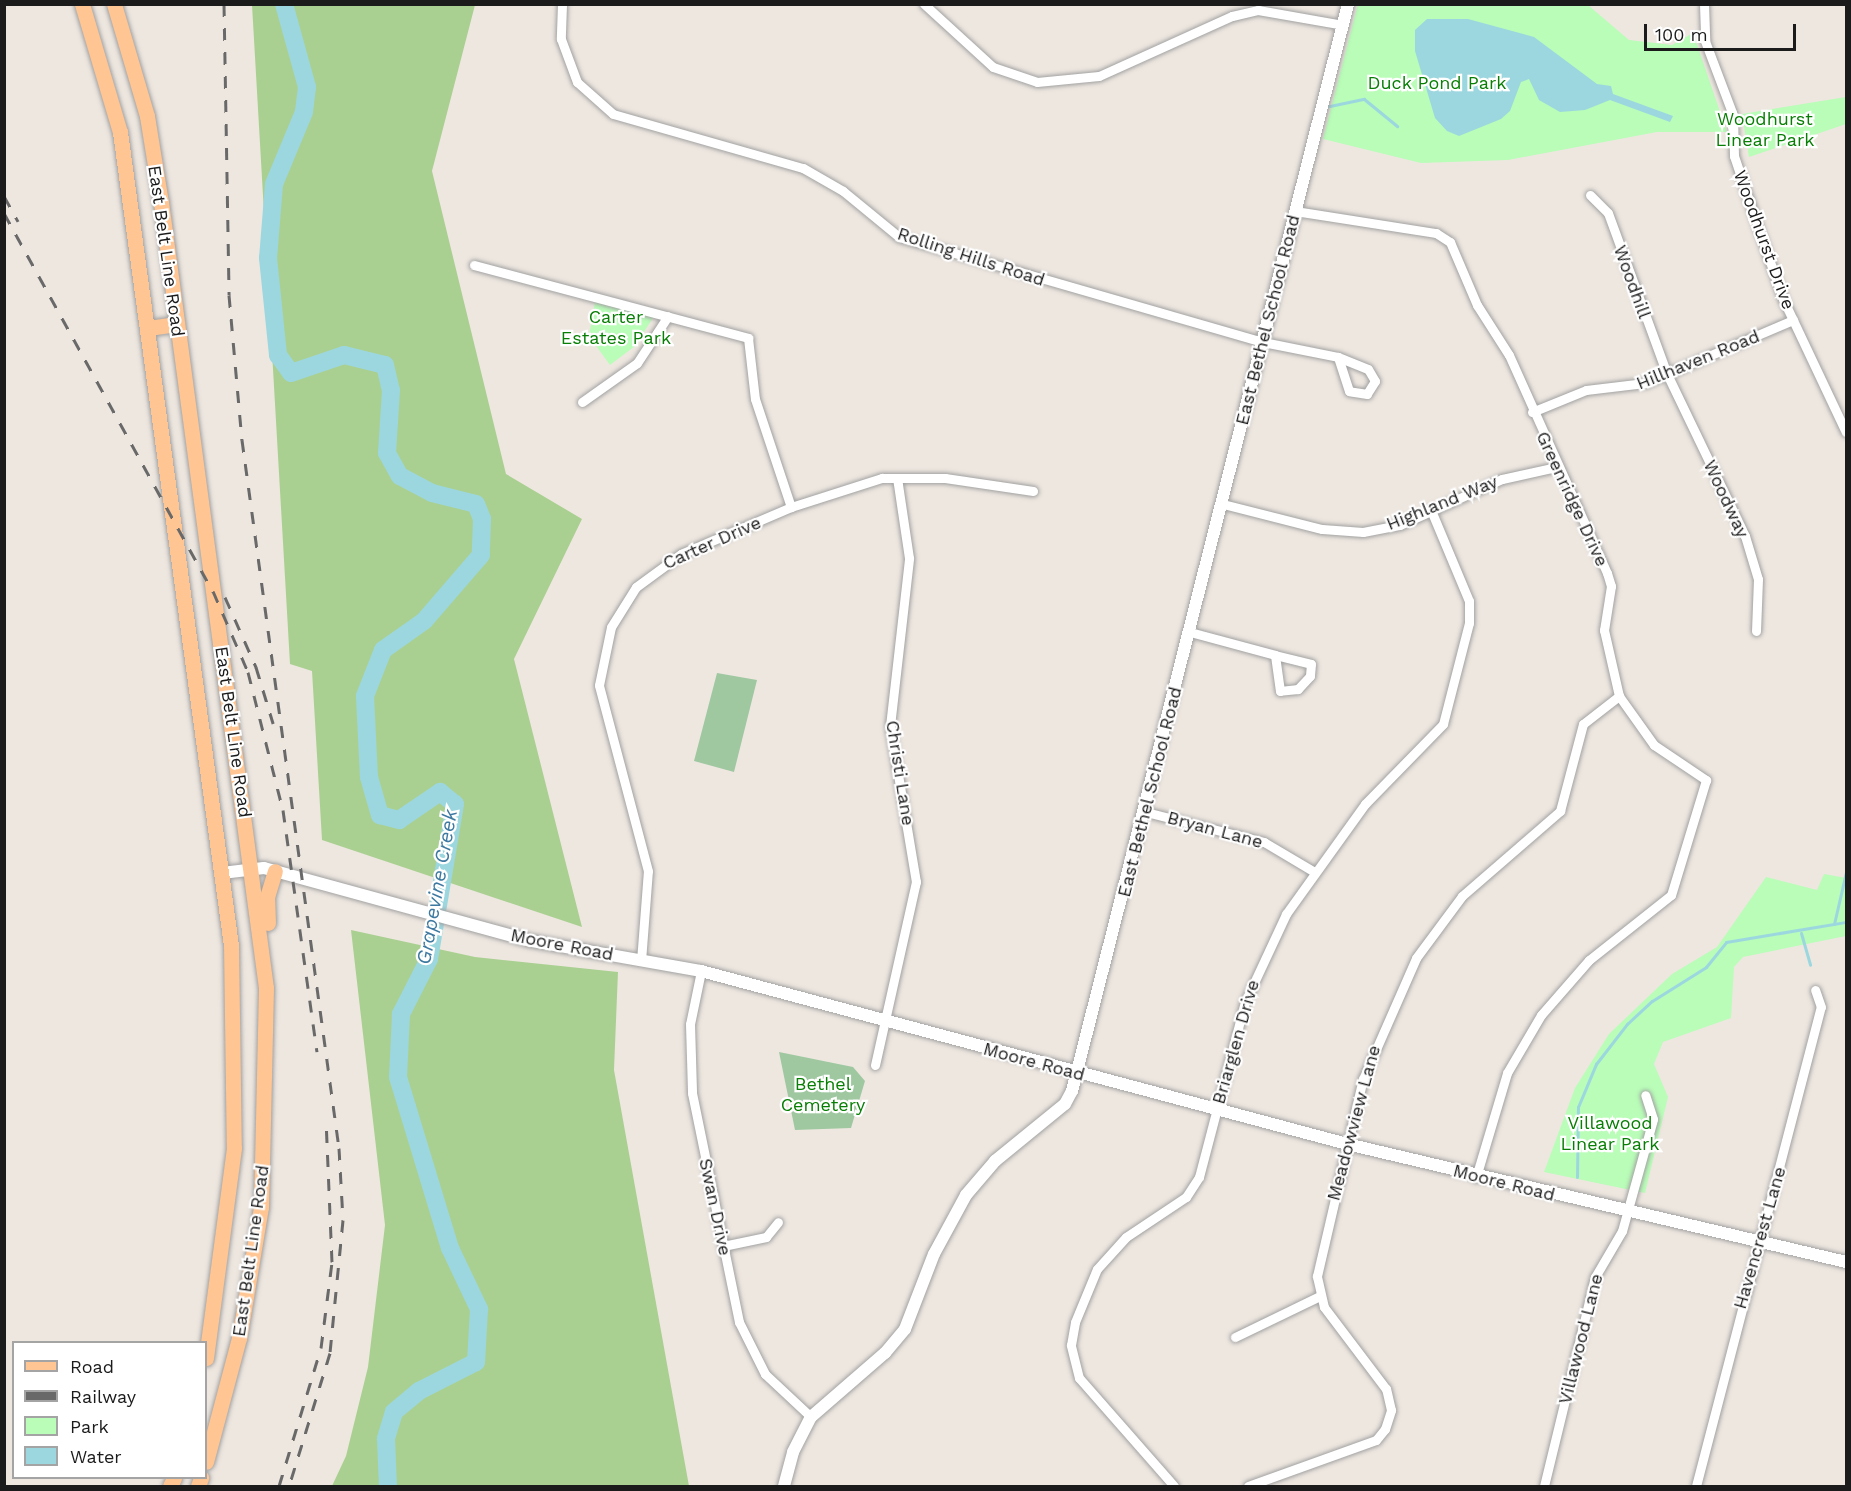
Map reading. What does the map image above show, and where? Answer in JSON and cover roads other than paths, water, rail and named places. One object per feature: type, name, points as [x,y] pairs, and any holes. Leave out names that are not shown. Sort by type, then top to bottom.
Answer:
[{"type":"main road","name":"East Belt Line Road","points":[[82,4],[120,132],[231,945],[234,1148],[207,1350]]},
{"type":"main road","name":"East Belt Line Road","points":[[114,4],[147,116],[252,866],[266,988],[261,1207],[239,1338],[207,1458]]},
{"type":"main road","points":[[148,328],[177,324]]},
{"type":"main road","points":[[266,988],[272,954],[267,897],[275,871]]},
{"type":"street","name":"Rolling Hills Road","points":[[562,4],[561,39],[577,82],[613,114],[816,173],[899,237],[1263,342],[1338,357],[1368,369],[1375,381],[1367,394],[1349,391],[1338,357]]},
{"type":"street","points":[[924,4],[993,67],[1037,82],[1099,76],[1232,16],[1258,10],[1342,25]]},
{"type":"street","name":"East Bethel School Road","points":[[784,1486],[793,1452],[811,1417],[885,1353],[905,1329],[934,1254],[966,1195],[995,1161],[1065,1104],[1078,1074],[1146,812],[1348,4]]},
{"type":"street","name":"Woodhurst Drive","points":[[1704,4],[1706,41],[1733,115],[1734,156],[1793,320],[1846,432]]},
{"type":"street","name":"Woodhill","points":[[1590,195],[1608,213],[1667,374]]},
{"type":"street","name":"Greenridge Drive","points":[[1296,211],[1436,233],[1450,242],[1608,573],[1604,630],[1619,696],[1654,745],[1706,780],[1681,875],[1660,907],[1589,960],[1541,1015],[1507,1073],[1476,1177]]},
{"type":"street","points":[[474,265],[748,338],[755,399],[791,507]]},
{"type":"street","points":[[582,402],[637,363],[668,316]]},
{"type":"street","name":"Hillhaven Road","points":[[1532,412],[1586,390],[1627,388],[1667,374],[1793,320]]},
{"type":"street","name":"Woodway","points":[[1667,374],[1754,561],[1756,631]]},
{"type":"street","name":"Highland Way","points":[[1223,504],[1340,532],[1400,525],[1502,479],[1556,467]]},
{"type":"street","name":"Carter Drive","points":[[641,961],[648,871],[599,685],[611,627],[636,587],[657,567],[791,507],[882,478],[945,478],[1033,491]]},
{"type":"street","name":"Christi Lane","points":[[875,1065],[888,1023],[916,882],[890,726],[909,558],[897,478]]},
{"type":"street","name":"Briarglen Drive","points":[[1174,1486],[1084,1385],[1071,1345],[1084,1294],[1097,1269],[1126,1237],[1192,1190],[1253,980],[1313,871],[1365,804],[1443,724],[1469,623],[1469,601],[1431,510]]},
{"type":"street","points":[[1190,632],[1311,664],[1310,676],[1298,689],[1280,691],[1275,655]]},
{"type":"street","name":"Meadowview Lane","points":[[1320,1296],[1318,1260],[1347,1144],[1376,1042],[1416,958],[1462,896],[1560,811],[1583,724],[1619,696]]},
{"type":"street","name":"Bryan Lane","points":[[1146,812],[1264,842],[1313,871]]},
{"type":"street","name":"Moore Road","points":[[222,873],[252,866],[488,929],[700,971],[1216,1111],[1476,1177],[1762,1240],[1846,1262]]},
{"type":"street","name":"Swan Drive","points":[[700,971],[690,1024],[691,1082],[739,1322],[753,1354],[783,1394],[811,1417]]},
{"type":"street","name":"Havencrest Lane","points":[[1696,1486],[1821,1007],[1815,990]]},
{"type":"street","name":"Villawood Lane","points":[[1545,1486],[1595,1277],[1618,1240],[1653,1119],[1645,1095]]},
{"type":"street","points":[[723,1246],[766,1237],[778,1222]]},
{"type":"street","points":[[1235,1337],[1320,1296],[1386,1389],[1390,1418],[1376,1440],[1248,1486]]},
{"type":"water","points":[[1427,19],[1468,19],[1534,37],[1597,84],[1611,86],[1613,94],[1673,116],[1670,122],[1610,100],[1585,110],[1560,112],[1539,100],[1529,79],[1521,82],[1510,111],[1501,119],[1459,136],[1447,131],[1435,118],[1415,51],[1415,30]]},
{"type":"waterway","name":"Grapevine Creek","points":[[284,4],[307,87],[304,112],[274,184],[268,258],[278,355],[291,373],[344,355],[385,365],[391,390],[387,453],[400,476],[432,493],[476,504],[482,519],[481,555],[424,621],[383,650],[365,696],[369,777],[380,815],[399,820],[440,792],[455,804],[429,959],[401,1014],[398,1077],[450,1248],[479,1309],[476,1362],[419,1391],[394,1412],[386,1439],[388,1486]]},
{"type":"waterway","points":[[1325,107],[1364,99],[1397,126]]},
{"type":"waterway","points":[[1834,924],[1846,872]]},
{"type":"waterway","points":[[1577,1177],[1578,1107],[1596,1064],[1627,1024],[1652,1001],[1706,967],[1726,942],[1846,922]]},
{"type":"waterway","points":[[1801,933],[1810,965]]},
{"type":"railway","points":[[224,4],[229,295],[242,440],[339,1148],[343,1220],[330,1353],[289,1486]]},
{"type":"railway","points":[[4,196],[18,221]]},
{"type":"railway","points":[[4,213],[213,591],[248,672],[283,810],[317,1052]]},
{"type":"railway","points":[[225,597],[256,667],[273,723]]},
{"type":"railway","points":[[279,1486],[321,1348],[332,1262],[326,1120]]},
{"type":"park label","name":"Duck Pond Park","points":[[1437,83]]},
{"type":"park label","name":"Woodhurst Linear Park","points":[[1765,130]]},
{"type":"park label","name":"Carter Estates Park","points":[[616,328]]},
{"type":"park label","name":"Bethel Cemetery","points":[[823,1095]]},
{"type":"park label","name":"Villawood Linear Park","points":[[1610,1134]]}]
